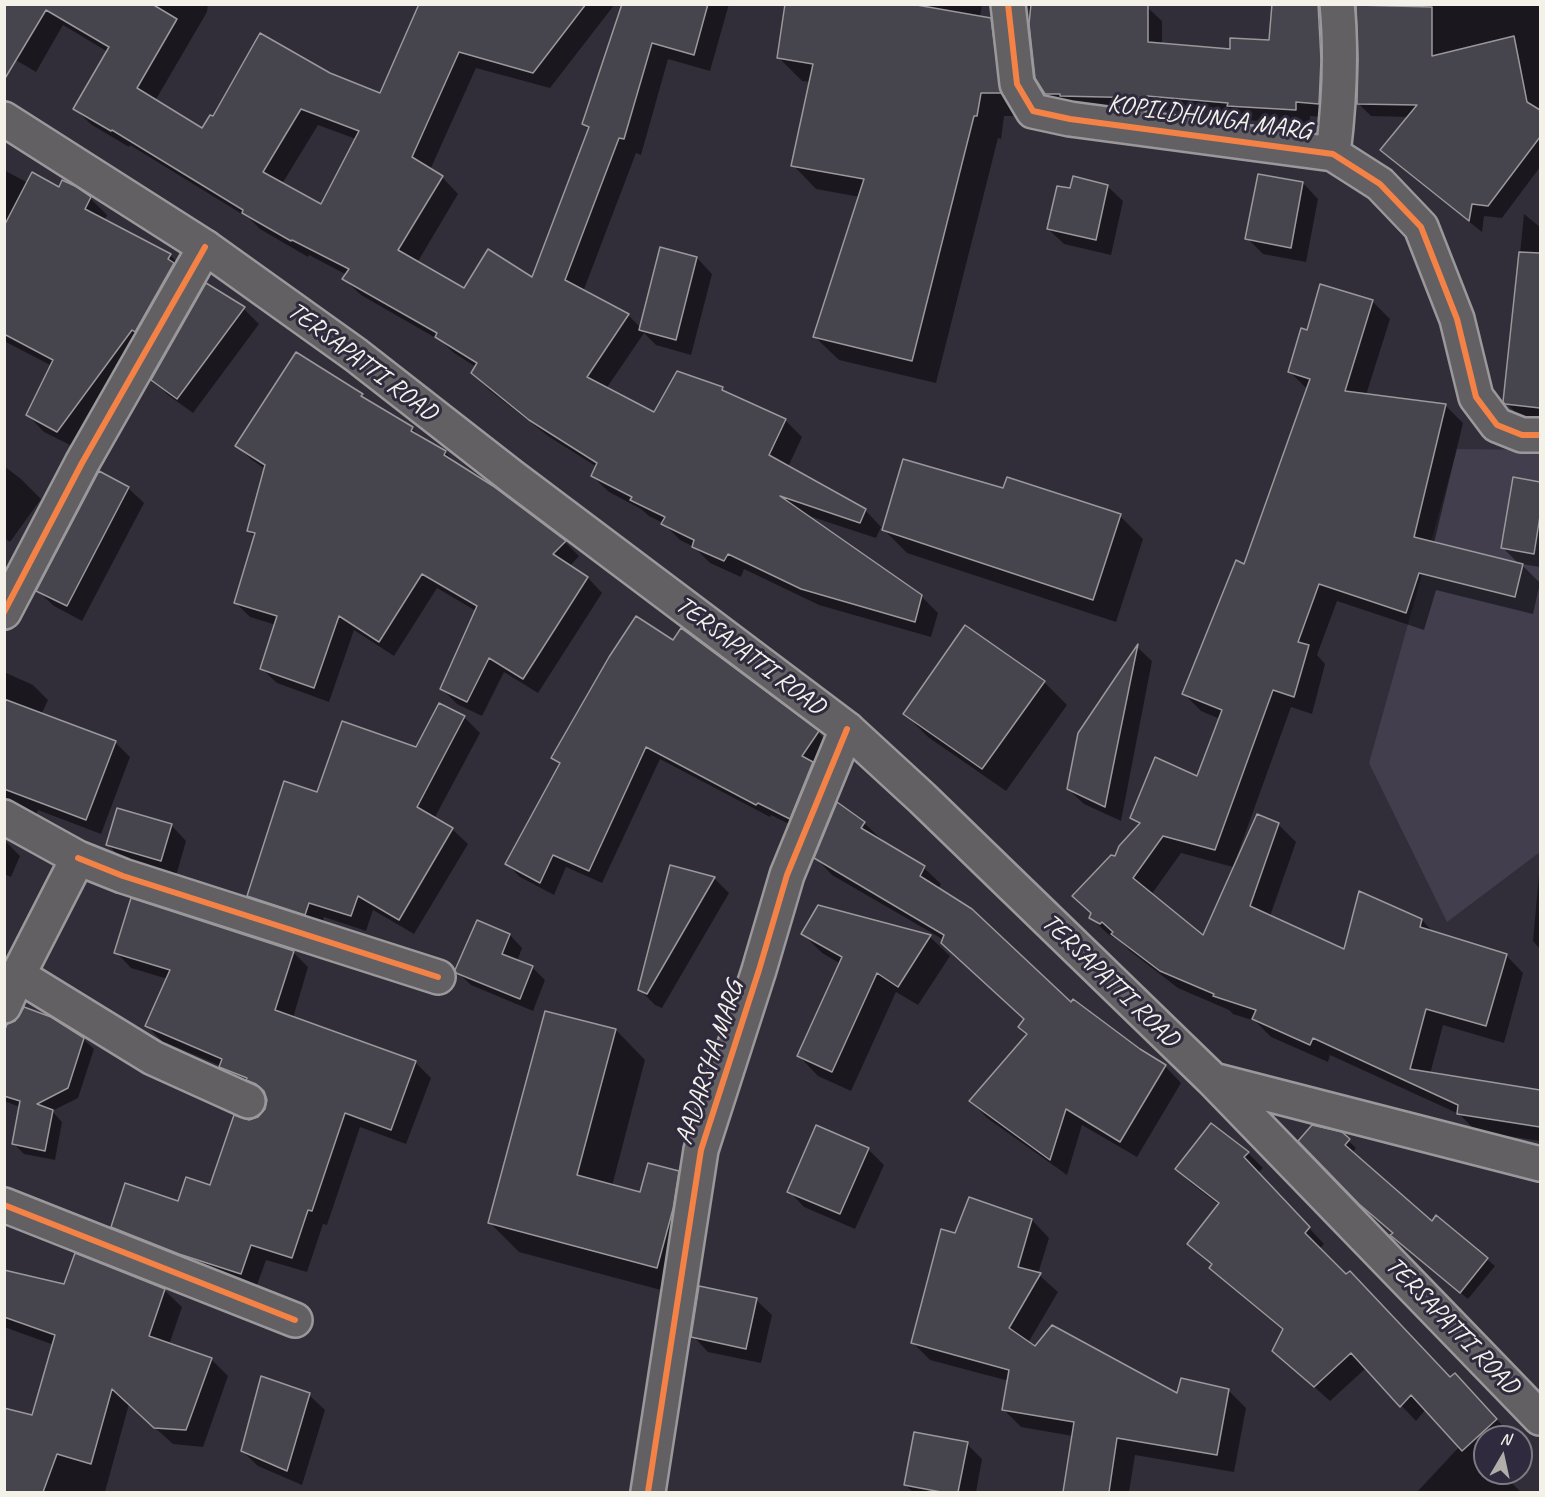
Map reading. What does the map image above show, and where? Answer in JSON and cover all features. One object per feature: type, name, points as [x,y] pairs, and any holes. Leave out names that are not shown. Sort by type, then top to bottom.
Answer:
[{"type":"street","name":"KOPILDHUNGA MARG","points":[[1008,4],[1017,84],[1033,111],[1070,119],[1333,154],[1380,184],[1421,227],[1457,319],[1476,397],[1497,425],[1522,435],[1540,435]]},
{"type":"street","points":[[1333,154],[1339,73],[1337,4]]},
{"type":"street","name":"TERSAPATTI ROAD","points":[[4,119],[205,247],[357,355],[521,484],[847,729],[922,798],[1213,1080],[1540,1418]]},
{"type":"street","points":[[4,612],[82,463],[205,247]]},
{"type":"street","name":"AADARSHA MARG","points":[[648,1492],[701,1150],[787,875],[847,729]]},
{"type":"street","points":[[4,817],[78,858],[123,876],[438,977]]},
{"type":"street","points":[[4,1006],[78,858]]},
{"type":"street","points":[[18,975],[153,1058],[248,1101]]},
{"type":"street","points":[[1213,1080],[1540,1164]]},
{"type":"street","points":[[4,1205],[295,1320]]},
{"type":"shaded area","points":[[1457,449],[1540,450],[1540,852],[1447,922],[1369,763]]},
{"type":"building","points":[[4,4],[152,4],[177,19],[137,88],[202,128],[210,115],[213,116],[260,33],[330,73],[380,93],[419,4],[586,4],[533,73],[459,52],[412,157],[443,176],[398,250],[464,288],[488,249],[532,277],[589,127],[582,124],[622,4],[708,4],[694,55],[652,43],[624,139],[619,138],[565,280],[629,314],[587,377],[654,412],[677,371],[723,387],[722,390],[786,419],[769,455],[866,509],[860,523],[780,496],[922,595],[915,622],[801,589],[728,554],[724,561],[692,547],[694,540],[661,524],[665,517],[630,500],[632,497],[591,476],[597,463],[529,420],[471,373],[477,363],[435,337],[437,333],[342,279],[349,269],[291,241],[242,213],[243,210],[112,130],[73,109],[109,47],[46,10],[4,80]],"holes":[[[301,109],[359,131],[321,204],[263,172]]]},
{"type":"building","points":[[785,4],[911,4],[991,18],[1001,93],[981,93],[977,116],[974,116],[912,361],[813,337],[864,179],[791,166],[813,64],[777,58]]},
{"type":"building","points":[[1031,4],[1148,5],[1148,42],[1230,49],[1230,38],[1269,40],[1272,4],[1318,4],[1321,60],[1319,104],[1296,102],[1296,110],[1227,106],[1228,103],[1147,96],[1147,98],[1045,94],[1035,78],[1029,24]]},
{"type":"building","points":[[1356,5],[1432,7],[1432,56],[1514,36],[1527,102],[1540,110],[1540,137],[1488,206],[1472,204],[1469,221],[1380,150],[1417,105],[1357,104]]},
{"type":"building","points":[[32,172],[59,187],[62,180],[75,186],[91,197],[85,209],[171,254],[168,259],[174,263],[135,332],[132,330],[57,432],[26,415],[53,360],[4,334],[4,226]]},
{"type":"building","points":[[1258,174],[1303,182],[1291,248],[1245,239]]},
{"type":"building","points":[[1073,176],[1108,185],[1096,240],[1047,229],[1057,186],[1070,188]]},
{"type":"building","points":[[660,247],[697,257],[676,340],[639,330]]},
{"type":"building","points":[[1519,252],[1540,253],[1540,408],[1503,402]]},
{"type":"building","points":[[206,283],[245,307],[177,399],[151,380]]},
{"type":"building","points":[[1320,284],[1373,300],[1345,391],[1446,404],[1414,537],[1523,564],[1515,597],[1419,573],[1406,613],[1319,584],[1298,642],[1309,645],[1294,697],[1273,690],[1215,850],[1163,836],[1133,878],[1203,935],[1257,814],[1279,823],[1250,906],[1344,949],[1359,891],[1422,919],[1420,927],[1507,954],[1486,1026],[1426,1009],[1410,1069],[1540,1090],[1540,1127],[1457,1114],[1458,1105],[1313,1038],[1310,1045],[1252,1019],[1256,1010],[1213,996],[1214,994],[1160,971],[1111,934],[1113,932],[1102,922],[1100,924],[1089,918],[1091,913],[1072,896],[1111,855],[1115,856],[1119,846],[1140,823],[1130,818],[1155,757],[1197,776],[1222,710],[1182,694],[1236,560],[1244,564],[1310,379],[1288,372],[1301,328],[1307,330]]},
{"type":"building","points":[[296,352],[363,394],[361,396],[413,427],[411,431],[446,451],[444,455],[493,486],[566,541],[553,554],[588,577],[523,679],[489,658],[467,702],[440,689],[477,606],[422,574],[379,642],[339,616],[314,688],[260,669],[277,616],[234,603],[255,533],[247,531],[265,465],[235,446]]},
{"type":"building","points":[[903,459],[1003,488],[1007,477],[1121,514],[1093,600],[882,530]]},
{"type":"building","points":[[99,471],[129,487],[67,606],[36,591]]},
{"type":"building","points":[[1513,477],[1540,482],[1540,516],[1534,554],[1501,548]]},
{"type":"building","points":[[636,616],[673,640],[681,628],[819,731],[802,756],[813,762],[790,819],[758,803],[756,805],[646,747],[589,871],[553,855],[540,883],[505,864],[560,763],[551,758],[609,657]]},
{"type":"building","points":[[965,625],[1045,681],[982,769],[903,714]]},
{"type":"building","points":[[1138,644],[1105,807],[1067,789],[1078,733]]},
{"type":"building","points":[[4,699],[116,741],[86,820],[4,789]]},
{"type":"building","points":[[439,703],[465,716],[417,807],[453,828],[399,920],[358,896],[351,916],[309,903],[305,915],[247,896],[284,781],[317,792],[342,721],[416,747]]},
{"type":"building","points":[[837,802],[865,822],[861,828],[925,866],[920,876],[972,909],[1071,1002],[1073,999],[1140,1049],[1166,1065],[1120,1142],[1066,1109],[1050,1160],[969,1101],[1027,1034],[1018,1027],[1024,1019],[941,943],[944,935],[814,858]]},
{"type":"building","points":[[117,808],[172,824],[161,861],[106,845]]},
{"type":"building","points":[[670,865],[715,877],[647,994],[638,990]]},
{"type":"building","points":[[131,898],[294,951],[275,1010],[416,1061],[391,1130],[345,1113],[312,1211],[308,1210],[292,1258],[251,1245],[241,1274],[179,1254],[111,1227],[125,1183],[178,1201],[186,1177],[210,1185],[234,1115],[249,1120],[258,1117],[265,1109],[267,1100],[264,1091],[256,1084],[219,1067],[222,1059],[145,1026],[170,970],[114,953]]},
{"type":"building","points":[[818,905],[931,935],[898,987],[877,973],[832,1072],[797,1056],[842,957],[801,934]]},
{"type":"building","points":[[477,920],[510,934],[502,954],[533,966],[520,999],[456,973],[455,970]]},
{"type":"building","points":[[24,1007],[51,1017],[84,1038],[68,1088],[37,1104],[53,1110],[45,1151],[12,1144],[20,1101],[4,1096],[4,1032],[7,1024],[15,1021]]},
{"type":"building","points":[[545,1011],[616,1029],[577,1175],[640,1192],[648,1163],[679,1171],[673,1209],[657,1268],[488,1223]]},
{"type":"building","points":[[1211,1123],[1249,1152],[1244,1157],[1310,1227],[1305,1233],[1346,1274],[1350,1271],[1450,1377],[1455,1373],[1497,1419],[1490,1425],[1473,1425],[1473,1441],[1462,1451],[1411,1395],[1400,1407],[1351,1353],[1314,1387],[1272,1351],[1283,1329],[1209,1268],[1212,1264],[1187,1244],[1219,1203],[1175,1169]]},
{"type":"building","points":[[816,1125],[869,1148],[840,1214],[787,1192]]},
{"type":"building","points":[[1312,1125],[1342,1132],[1350,1139],[1345,1145],[1432,1221],[1436,1215],[1488,1258],[1460,1293],[1390,1235],[1393,1233],[1359,1204],[1298,1141]]},
{"type":"building","points":[[969,1197],[1032,1219],[1018,1267],[1041,1273],[1009,1328],[1035,1346],[1052,1325],[1177,1393],[1181,1378],[1229,1389],[1217,1455],[1117,1438],[1109,1492],[1063,1492],[1074,1422],[1002,1410],[1009,1370],[911,1343],[941,1229],[955,1233]]},
{"type":"building","points":[[75,1253],[165,1289],[149,1336],[212,1358],[186,1430],[154,1428],[112,1389],[91,1464],[57,1454],[43,1492],[4,1492],[4,1408],[32,1415],[55,1335],[4,1317],[4,1270],[64,1284]]},
{"type":"building","points":[[699,1286],[757,1298],[746,1349],[691,1337]]},
{"type":"building","points":[[261,1376],[310,1393],[287,1471],[241,1451]]},
{"type":"building","points":[[914,1432],[968,1442],[958,1492],[941,1492],[904,1485]]},
{"type":"cycle path","points":[[1008,4],[1017,84],[1033,111],[1070,119],[1333,154],[1380,184],[1421,227],[1457,319],[1476,397],[1497,425],[1522,435],[1540,435]]},
{"type":"cycle path","points":[[4,612],[82,463],[205,247]]},
{"type":"cycle path","points":[[648,1492],[701,1150],[787,875],[847,729]]},
{"type":"cycle path","points":[[78,858],[123,876],[438,977]]},
{"type":"cycle path","points":[[4,1205],[295,1320]]}]
